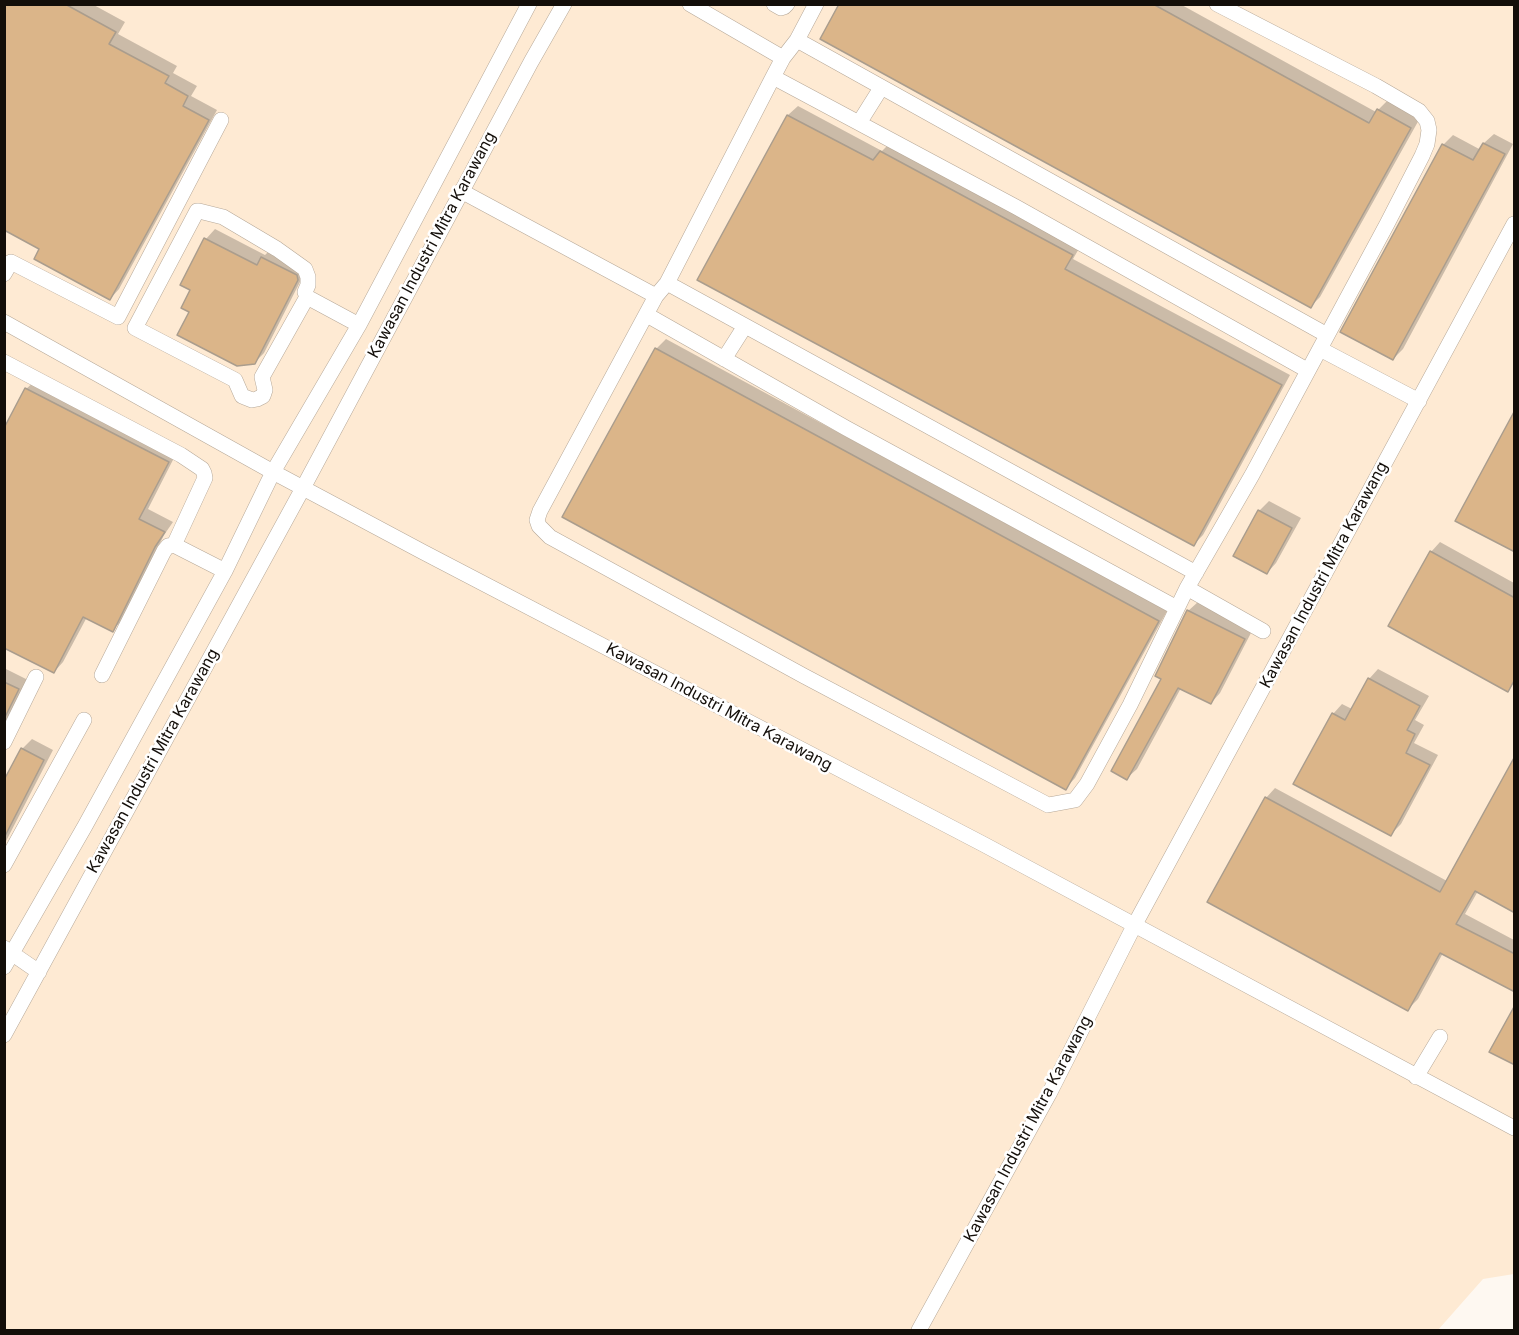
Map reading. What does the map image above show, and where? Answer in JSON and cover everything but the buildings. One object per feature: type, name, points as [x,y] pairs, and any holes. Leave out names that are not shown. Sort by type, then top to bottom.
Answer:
[{"type":"street","name":"Kawasan Industri Mitra Karawang","points":[[4,967],[8,950],[85,826],[225,571],[273,472],[359,324],[529,4]]},
{"type":"street","name":"Kawasan Industri Mitra Karawang","points":[[4,1035],[564,4]]},
{"type":"street","points":[[774,4],[781,8],[787,4]]},
{"type":"street","points":[[816,4],[797,40],[783,58],[667,284],[656,296],[537,520],[539,526],[550,537],[580,554],[1048,805],[1075,800],[1087,784],[1130,705],[1187,588],[1252,475],[1387,224],[1422,156],[1429,130],[1427,121],[1419,111],[1217,4]]},
{"type":"street","points":[[692,5],[783,58]]},
{"type":"street","points":[[797,40],[1323,342],[1419,401]]},
{"type":"street","points":[[773,77],[1016,207],[1308,370]]},
{"type":"street","points":[[859,123],[881,88]]},
{"type":"street","points":[[4,274],[11,262],[118,317],[221,120]]},
{"type":"street","points":[[461,191],[656,296]]},
{"type":"street","points":[[198,211],[223,217],[277,249],[305,269],[308,277],[307,297],[262,377],[265,390],[263,396],[257,399],[242,396],[235,380],[135,328],[198,211]]},
{"type":"street","name":"Kawasan Industri Mitra Karawang","points":[[919,1330],[1049,1094],[1134,926],[1515,224]]},
{"type":"street","points":[[667,284],[1196,573]]},
{"type":"street","points":[[307,297],[359,324]]},
{"type":"street","points":[[647,315],[856,434],[1177,608]]},
{"type":"street","points":[[4,322],[303,488]]},
{"type":"street","points":[[724,359],[745,326]]},
{"type":"street","points":[[4,362],[181,455],[202,469],[205,478],[174,545]]},
{"type":"street","name":"Kawasan Industri Mitra Karawang","points":[[303,488],[972,839],[1515,1128]]},
{"type":"street","points":[[102,675],[168,546],[174,545],[225,571]]},
{"type":"street","points":[[1187,588],[1263,631]]},
{"type":"street","points":[[4,742],[36,677]]},
{"type":"street","points":[[4,865],[84,720]]},
{"type":"street","points":[[8,950],[39,972]]},
{"type":"street","points":[[1416,1077],[1440,1037]]},
{"type":"shaded area","points":[[5,5],[1514,5],[1514,1274],[1483,1279],[1438,1330],[5,1330]]}]
